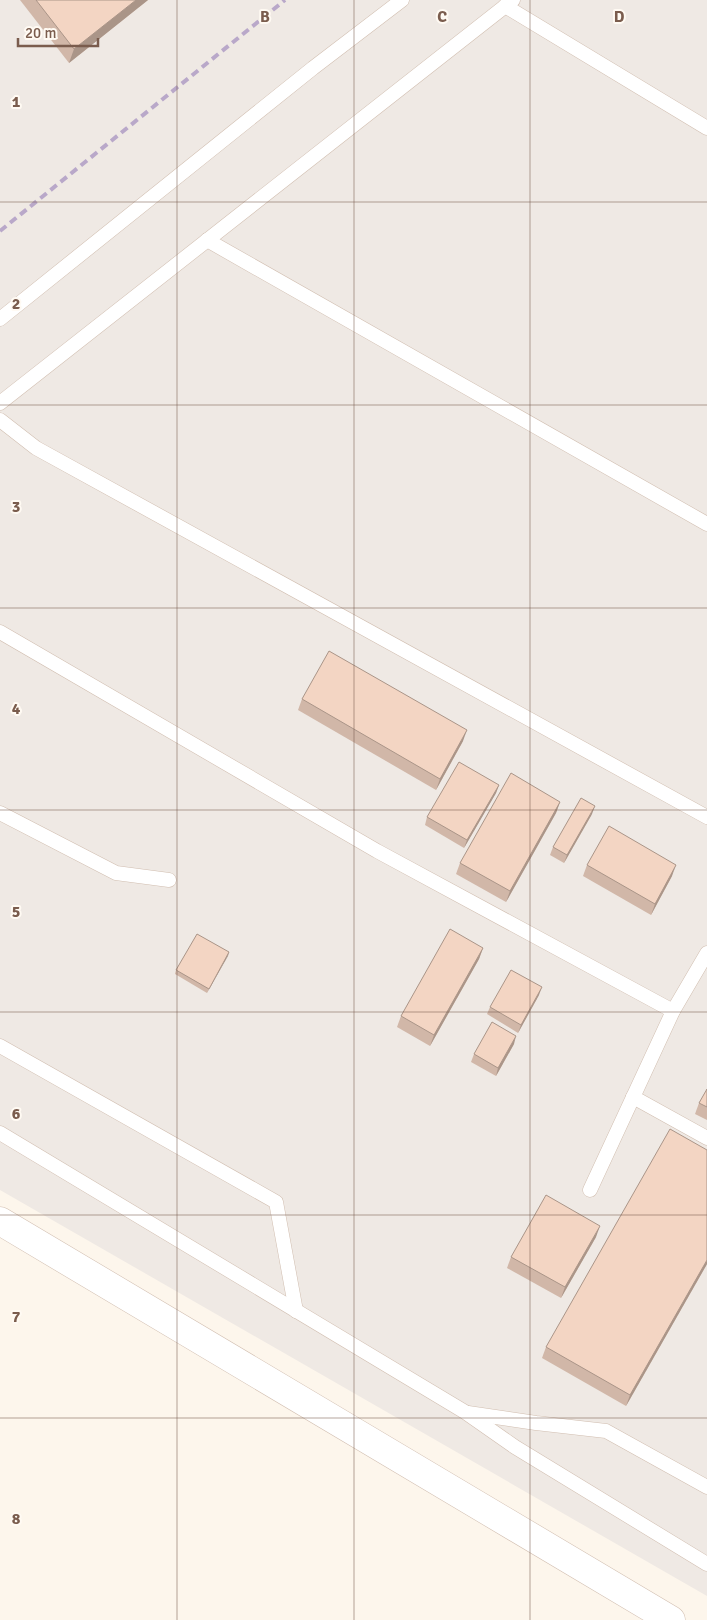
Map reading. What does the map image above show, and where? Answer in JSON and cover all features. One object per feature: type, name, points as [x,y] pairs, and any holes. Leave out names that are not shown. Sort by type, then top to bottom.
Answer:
[{"type":"street","points":[[0,1220],[671,1620]]},
{"type":"lane","points":[[0,319],[305,74],[402,0]]},
{"type":"lane","points":[[0,403],[509,3],[707,128]]},
{"type":"lane","points":[[207,240],[707,524]]},
{"type":"lane","points":[[0,420],[36,448],[707,817]]},
{"type":"lane","points":[[0,632],[377,851],[674,1011]]},
{"type":"lane","points":[[0,812],[116,873],[169,880]]},
{"type":"lane","points":[[590,1190],[674,1011],[707,953]]},
{"type":"lane","points":[[0,1046],[276,1202],[296,1311]]},
{"type":"lane","points":[[634,1097],[707,1138]]},
{"type":"lane","points":[[0,1133],[465,1412],[514,1447],[707,1564]]},
{"type":"lane","points":[[465,1412],[606,1431],[707,1487]]},
{"type":"shaded area","points":[[0,0],[707,0],[707,1596],[0,1190]]},
{"type":"building","points":[[36,0],[136,0],[74,49]]},
{"type":"building","points":[[329,651],[467,730],[440,779],[302,699]]},
{"type":"building","points":[[459,762],[499,785],[467,840],[427,817]]},
{"type":"building","points":[[511,773],[560,802],[510,891],[460,863]]},
{"type":"building","points":[[581,798],[595,806],[567,855],[553,847]]},
{"type":"building","points":[[609,826],[676,865],[655,904],[587,865]]},
{"type":"building","points":[[450,929],[483,948],[434,1035],[401,1016]]},
{"type":"building","points":[[197,934],[229,952],[209,989],[176,970]]},
{"type":"building","points":[[511,970],[542,987],[521,1025],[490,1007]]},
{"type":"building","points":[[492,1022],[516,1036],[498,1068],[474,1054]]},
{"type":"building","points":[[707,1089],[707,1107],[699,1103]]},
{"type":"building","points":[[670,1129],[707,1150],[707,1260],[630,1395],[546,1347]]},
{"type":"building","points":[[546,1195],[600,1226],[565,1287],[511,1257]]},
{"type":"railway","points":[[0,231],[285,0]]}]
